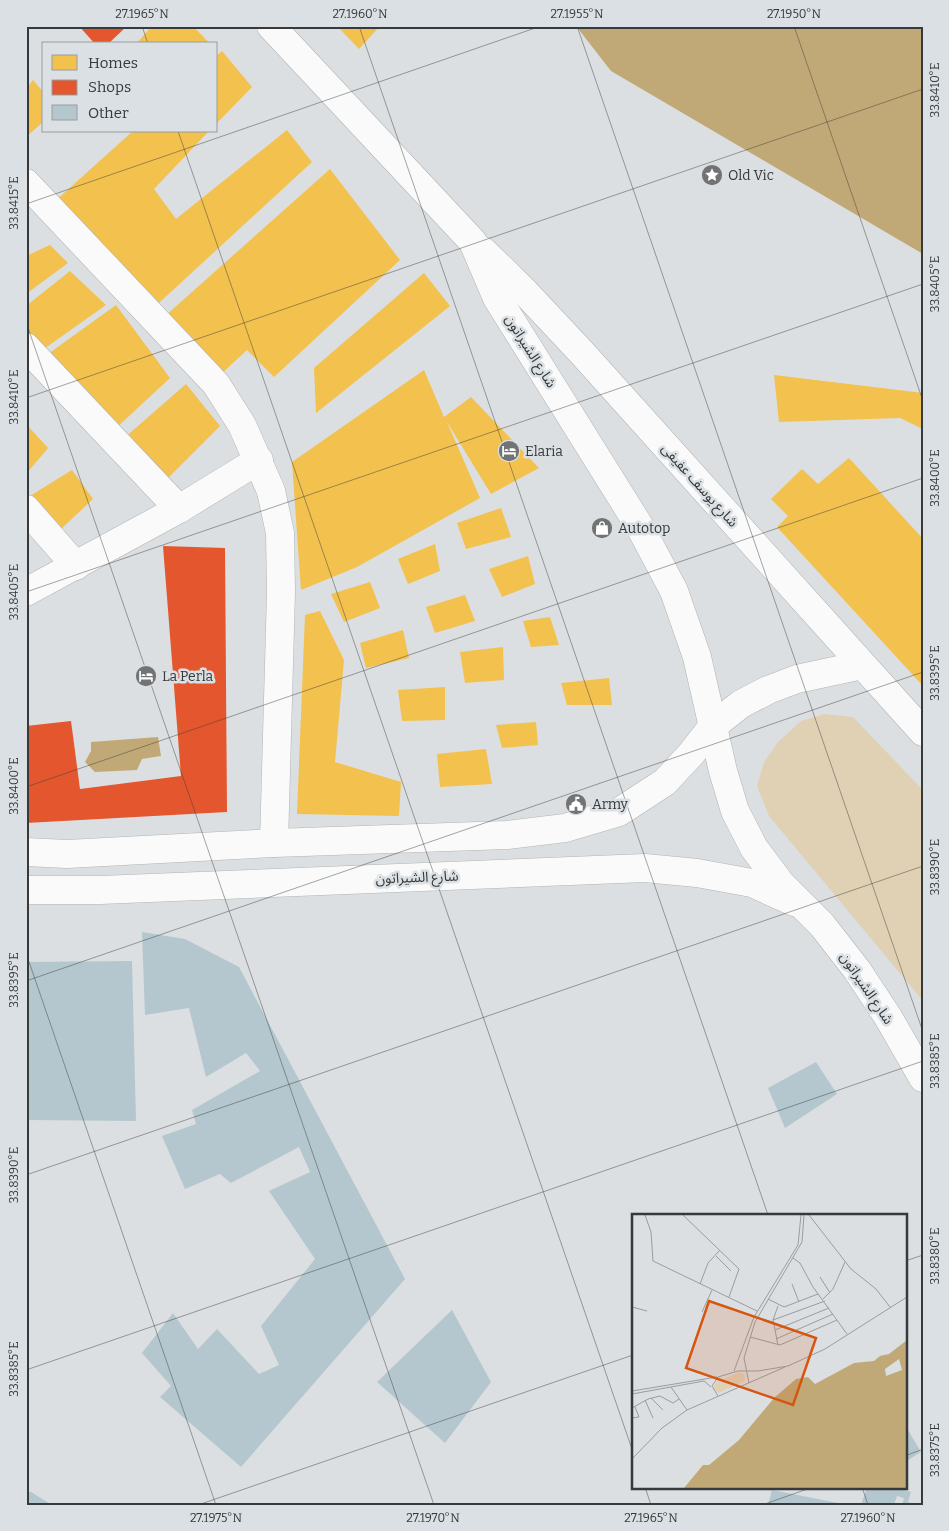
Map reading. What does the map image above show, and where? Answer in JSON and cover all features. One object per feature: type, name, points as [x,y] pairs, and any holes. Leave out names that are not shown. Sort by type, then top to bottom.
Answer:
[{"type":"street","name":"شارع الشيراتون","points":[[270,26],[473,242],[497,298],[640,527],[674,591],[697,657],[735,811],[754,848],[782,884],[822,924],[857,970],[888,1017],[923,1078]]},
{"type":"street","points":[[26,183],[216,384],[242,425],[271,491],[280,533],[281,592],[274,843]]},
{"type":"street","name":"شارع يوسف عفيفى","points":[[473,242],[524,291],[583,354],[923,732]]},
{"type":"street","points":[[26,347],[179,509]]},
{"type":"street","points":[[26,592],[179,509],[259,460]]},
{"type":"street","points":[[26,509],[76,566]]},
{"type":"street","points":[[26,852],[67,854],[274,843],[507,835],[565,828],[619,812],[665,782],[691,754],[713,726],[741,704],[768,690],[797,679],[862,665]]},
{"type":"street","name":"شارع الشيراتون","points":[[26,890],[100,890],[645,868],[697,873],[752,883],[803,905]]},
{"type":"shaded area","points":[[576,26],[923,26],[923,254],[611,71]]},
{"type":"shaded area","points":[[824,714],[853,717],[923,790],[923,1001],[769,816],[757,786],[764,762],[778,742],[801,721]]},
{"type":"shaded area","points":[[158,737],[161,756],[142,759],[137,770],[95,772],[85,762],[91,751],[91,742]]},
{"type":"building: Homes","points":[[152,26],[193,26],[208,42],[138,42]]},
{"type":"building: Homes","points":[[337,26],[380,26],[359,49]]},
{"type":"building: Homes","points":[[222,51],[252,87],[218,122],[218,54]]},
{"type":"building: Homes","points":[[33,80],[42,91],[42,123],[26,137],[26,89]]},
{"type":"building: Homes","points":[[287,130],[312,162],[148,313],[53,203],[132,132],[208,132],[154,189],[176,219]]},
{"type":"building: Homes","points":[[330,169],[400,260],[274,377],[247,350],[221,374],[164,317]]},
{"type":"building: Homes","points":[[50,245],[68,263],[26,294],[26,256]]},
{"type":"building: Homes","points":[[70,271],[106,305],[41,351],[26,334],[26,306]]},
{"type":"building: Homes","points":[[424,273],[450,306],[316,413],[314,368]]},
{"type":"building: Homes","points":[[116,305],[170,378],[114,430],[48,354]]},
{"type":"building: Homes","points":[[424,370],[444,417],[471,397],[539,468],[491,494],[447,422],[480,498],[357,567],[301,590],[292,462]]},
{"type":"building: Homes","points":[[774,375],[923,393],[923,429],[900,418],[779,422]]},
{"type":"building: Homes","points":[[186,384],[220,426],[164,482],[123,439]]},
{"type":"building: Homes","points":[[26,424],[48,448],[26,474]]},
{"type":"building: Homes","points":[[849,458],[923,539],[923,686],[777,527],[788,516],[771,499],[802,469],[818,484]]},
{"type":"building: Homes","points":[[72,470],[93,499],[61,529],[30,496]]},
{"type":"building: Homes","points":[[501,508],[511,537],[466,549],[457,523]]},
{"type":"building: Homes","points":[[435,544],[440,571],[408,584],[398,559]]},
{"type":"building: Homes","points":[[528,556],[535,584],[502,597],[489,569]]},
{"type":"building: Homes","points":[[370,582],[380,608],[344,622],[331,594]]},
{"type":"building: Homes","points":[[465,595],[475,621],[435,633],[426,607]]},
{"type":"building: Homes","points":[[320,611],[344,660],[335,762],[401,782],[399,816],[297,814],[305,615]]},
{"type":"building: Homes","points":[[550,617],[559,645],[531,647],[523,621]]},
{"type":"building: Homes","points":[[403,630],[409,658],[366,668],[360,643]]},
{"type":"building: Homes","points":[[503,647],[504,680],[465,683],[460,652]]},
{"type":"building: Homes","points":[[609,678],[612,705],[567,705],[561,683]]},
{"type":"building: Homes","points":[[445,687],[445,720],[402,721],[398,690]]},
{"type":"building: Homes","points":[[536,722],[538,745],[502,748],[496,725]]},
{"type":"building: Homes","points":[[486,749],[492,784],[440,787],[437,754]]},
{"type":"building: Shops","points":[[79,26],[127,26],[110,42],[93,42]]},
{"type":"building: Shops","points":[[163,546],[225,548],[227,812],[26,823],[26,726],[71,721],[80,789],[181,776]]},
{"type":"building: Other","points":[[142,932],[185,939],[239,967],[405,1279],[241,1467],[160,1397],[171,1386],[142,1353],[173,1313],[198,1349],[217,1329],[259,1374],[279,1365],[261,1326],[315,1259],[269,1191],[310,1172],[299,1147],[231,1183],[220,1174],[185,1189],[162,1136],[196,1124],[192,1110],[260,1071],[246,1053],[206,1077],[189,1008],[145,1015]]},
{"type":"building: Other","points":[[132,961],[136,1121],[26,1120],[26,962]]},
{"type":"building: Other","points":[[816,1062],[837,1094],[785,1128],[768,1088]]},
{"type":"building: Other","points":[[452,1310],[491,1382],[445,1443],[377,1382]]},
{"type":"building: Other","points":[[906,1427],[921,1452],[906,1461]]},
{"type":"building: Other","points":[[867,1488],[899,1488],[911,1492],[908,1502],[916,1505],[902,1505],[904,1498],[897,1496],[894,1505],[861,1505]]},
{"type":"building: Other","points":[[772,1490],[843,1504],[843,1505],[768,1505]]},
{"type":"building: Other","points":[[26,1491],[31,1492],[52,1505],[26,1505]]},
{"type":"place","name":"Old Vic","points":[[712,175]]},
{"type":"place","name":"Elaria","points":[[509,451]]},
{"type":"place","name":"Autotop","points":[[602,528]]},
{"type":"place","name":"La Perla","points":[[146,676]]},
{"type":"place","name":"Army","points":[[576,804]]}]
